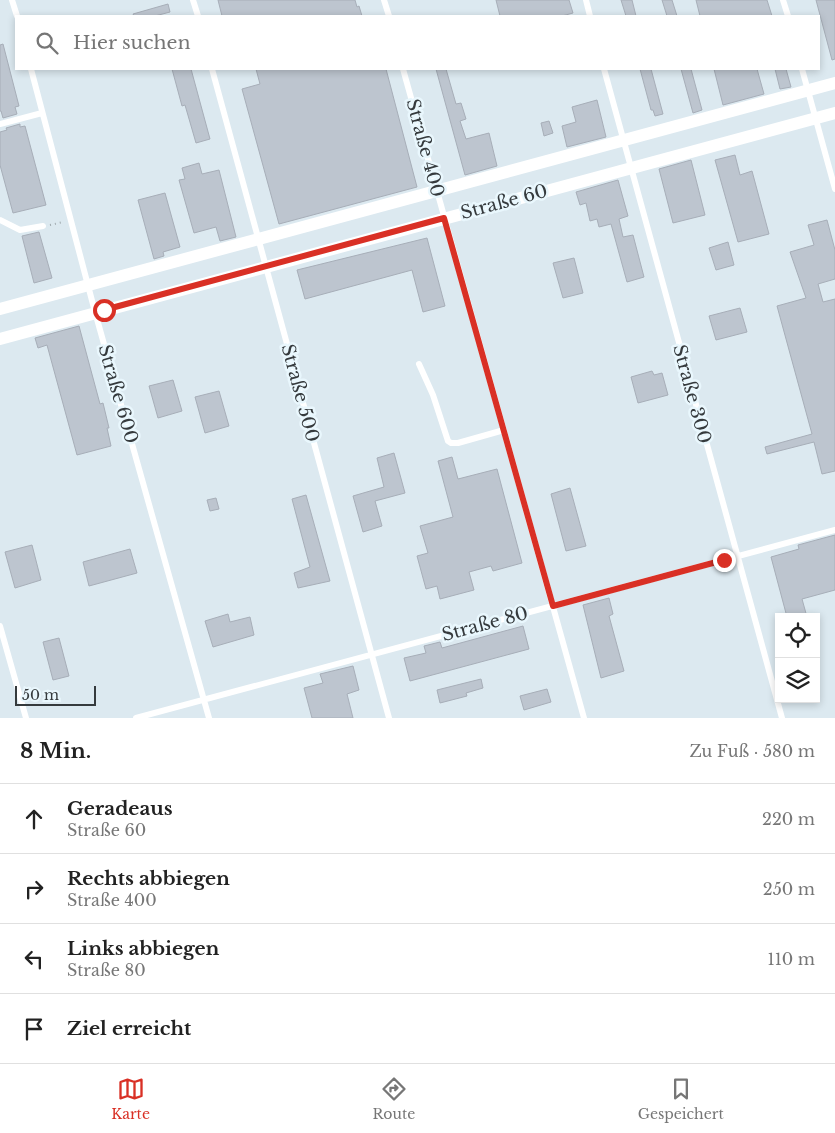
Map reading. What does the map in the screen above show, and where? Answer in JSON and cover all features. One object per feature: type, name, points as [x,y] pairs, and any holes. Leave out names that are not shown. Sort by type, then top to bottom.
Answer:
[{"type":"street","points":[[0,309],[835,83]]},
{"type":"street","name":"Straße 60","points":[[0,338],[835,113]]},
{"type":"lane","points":[[12,0],[17,15]]},
{"type":"lane","points":[[193,0],[198,15]]},
{"type":"lane","points":[[384,0],[389,15]]},
{"type":"lane","points":[[586,0],[590,15]]},
{"type":"lane","points":[[783,0],[788,15]]},
{"type":"lane","name":"Straße 600","points":[[31,70],[70,220],[209,718]]},
{"type":"lane","name":"Straße 500","points":[[212,70],[389,718]]},
{"type":"lane","name":"Straße 400","points":[[403,70],[584,718]]},
{"type":"lane","name":"Straße 300","points":[[604,70],[782,718]]},
{"type":"lane","points":[[802,70],[835,189]]},
{"type":"lane","points":[[0,124],[42,113]]},
{"type":"lane","points":[[0,220],[20,230],[43,226]]},
{"type":"lane","points":[[420,364],[448,440],[452,443],[458,443],[504,430]]},
{"type":"lane","name":"Straße 80","points":[[136,718],[835,530]]},
{"type":"lane","points":[[0,626],[26,718]]},
{"type":"path","points":[[43,226],[70,220]]},
{"type":"building","points":[[218,0],[355,0],[362,15],[222,15]]},
{"type":"building","points":[[496,0],[569,0],[573,13],[566,15],[500,15]]},
{"type":"building","points":[[621,0],[632,0],[636,15],[626,15]]},
{"type":"building","points":[[662,0],[672,0],[677,15],[667,15]]},
{"type":"building","points":[[696,0],[767,0],[772,15],[700,15]]},
{"type":"building","points":[[816,0],[835,0],[835,59],[832,60]]},
{"type":"building","points":[[168,4],[170,12],[159,15],[133,14]]},
{"type":"building","points":[[3,44],[19,106],[15,107],[17,114],[3,118],[0,111],[0,45]]},
{"type":"building","points":[[172,70],[191,70],[210,139],[196,143],[185,105],[182,106]]},
{"type":"building","points":[[256,70],[386,70],[417,187],[279,224],[242,89],[260,84]]},
{"type":"building","points":[[436,70],[446,70],[456,104],[461,103],[466,119],[460,121],[466,139],[489,133],[497,166],[465,175]]},
{"type":"building","points":[[640,70],[651,70],[663,114],[655,116],[653,110],[651,110]]},
{"type":"building","points":[[681,70],[691,70],[702,110],[693,113]]},
{"type":"building","points":[[714,70],[757,70],[764,94],[723,105]]},
{"type":"building","points":[[775,70],[786,70],[791,87],[780,89]]},
{"type":"building","points":[[597,100],[606,137],[567,147],[562,126],[576,122],[572,107]]},
{"type":"building","points":[[549,121],[553,133],[544,136],[541,123]]},
{"type":"building","points":[[20,124],[20,127],[25,126],[46,205],[13,213],[0,165],[0,132]]},
{"type":"building","points":[[735,155],[740,175],[752,171],[769,234],[738,242],[715,160]]},
{"type":"building","points":[[691,160],[705,215],[673,223],[659,169]]},
{"type":"building","points":[[199,163],[202,174],[219,170],[236,237],[220,241],[216,227],[194,233],[179,180],[185,179],[182,168]]},
{"type":"building","points":[[618,180],[628,216],[619,219],[623,237],[633,235],[644,277],[627,282],[611,224],[599,227],[597,219],[590,221],[586,203],[580,205],[576,192]]},
{"type":"building","points":[[165,193],[180,247],[163,252],[164,256],[154,259],[138,200]]},
{"type":"building","points":[[827,220],[835,250],[835,279],[818,284],[823,302],[835,299],[835,471],[822,474],[814,442],[767,454],[765,447],[812,434],[777,306],[806,298],[790,252],[814,245],[808,225]]},
{"type":"building","points":[[39,232],[52,278],[34,283],[22,236]]},
{"type":"building","points":[[427,238],[445,306],[423,312],[412,270],[305,299],[297,270]]},
{"type":"building","points":[[728,242],[734,265],[716,270],[709,248]]},
{"type":"building","points":[[574,258],[583,293],[563,298],[553,263]]},
{"type":"building","points":[[740,308],[747,332],[716,340],[709,316]]},
{"type":"building","points":[[79,326],[100,404],[103,403],[111,446],[77,455],[47,345],[38,348],[35,338]]},
{"type":"building","points":[[652,371],[654,375],[662,373],[668,395],[638,403],[631,377]]},
{"type":"building","points":[[173,380],[182,411],[158,418],[149,386]]},
{"type":"building","points":[[219,391],[229,426],[205,433],[195,397]]},
{"type":"building","points":[[394,453],[405,493],[375,501],[382,526],[363,532],[353,496],[384,487],[377,458]]},
{"type":"building","points":[[452,457],[458,479],[497,469],[522,563],[493,571],[491,566],[469,572],[474,590],[440,599],[437,586],[426,589],[417,556],[428,553],[420,526],[453,517],[438,461]]},
{"type":"building","points":[[570,488],[586,546],[566,551],[551,494]]},
{"type":"building","points":[[306,495],[330,581],[298,588],[294,573],[310,567],[292,499]]},
{"type":"building","points":[[216,498],[219,509],[210,511],[207,500]]},
{"type":"building","points":[[835,535],[835,590],[802,599],[806,613],[786,613],[771,557],[799,549],[798,545]]},
{"type":"building","points":[[32,545],[41,580],[15,588],[5,552]]},
{"type":"building","points":[[130,549],[137,573],[89,586],[83,562]]},
{"type":"building","points":[[609,598],[613,614],[609,616],[624,671],[601,678],[583,605]]},
{"type":"building","points":[[228,614],[230,622],[250,617],[254,635],[213,647],[205,621]]},
{"type":"building","points":[[523,626],[529,649],[410,681],[404,658],[426,653],[424,646],[440,642],[442,648]]},
{"type":"building","points":[[59,638],[69,676],[53,680],[43,642]]},
{"type":"building","points":[[353,666],[359,690],[347,694],[353,718],[312,718],[304,688],[323,683],[320,674]]},
{"type":"building","points":[[481,679],[483,688],[466,693],[467,696],[440,703],[437,690]]},
{"type":"building","points":[[547,689],[551,702],[524,710],[520,696]]},
{"type":"route","points":[[104,310],[444,218],[553,606],[724,560]]}]
